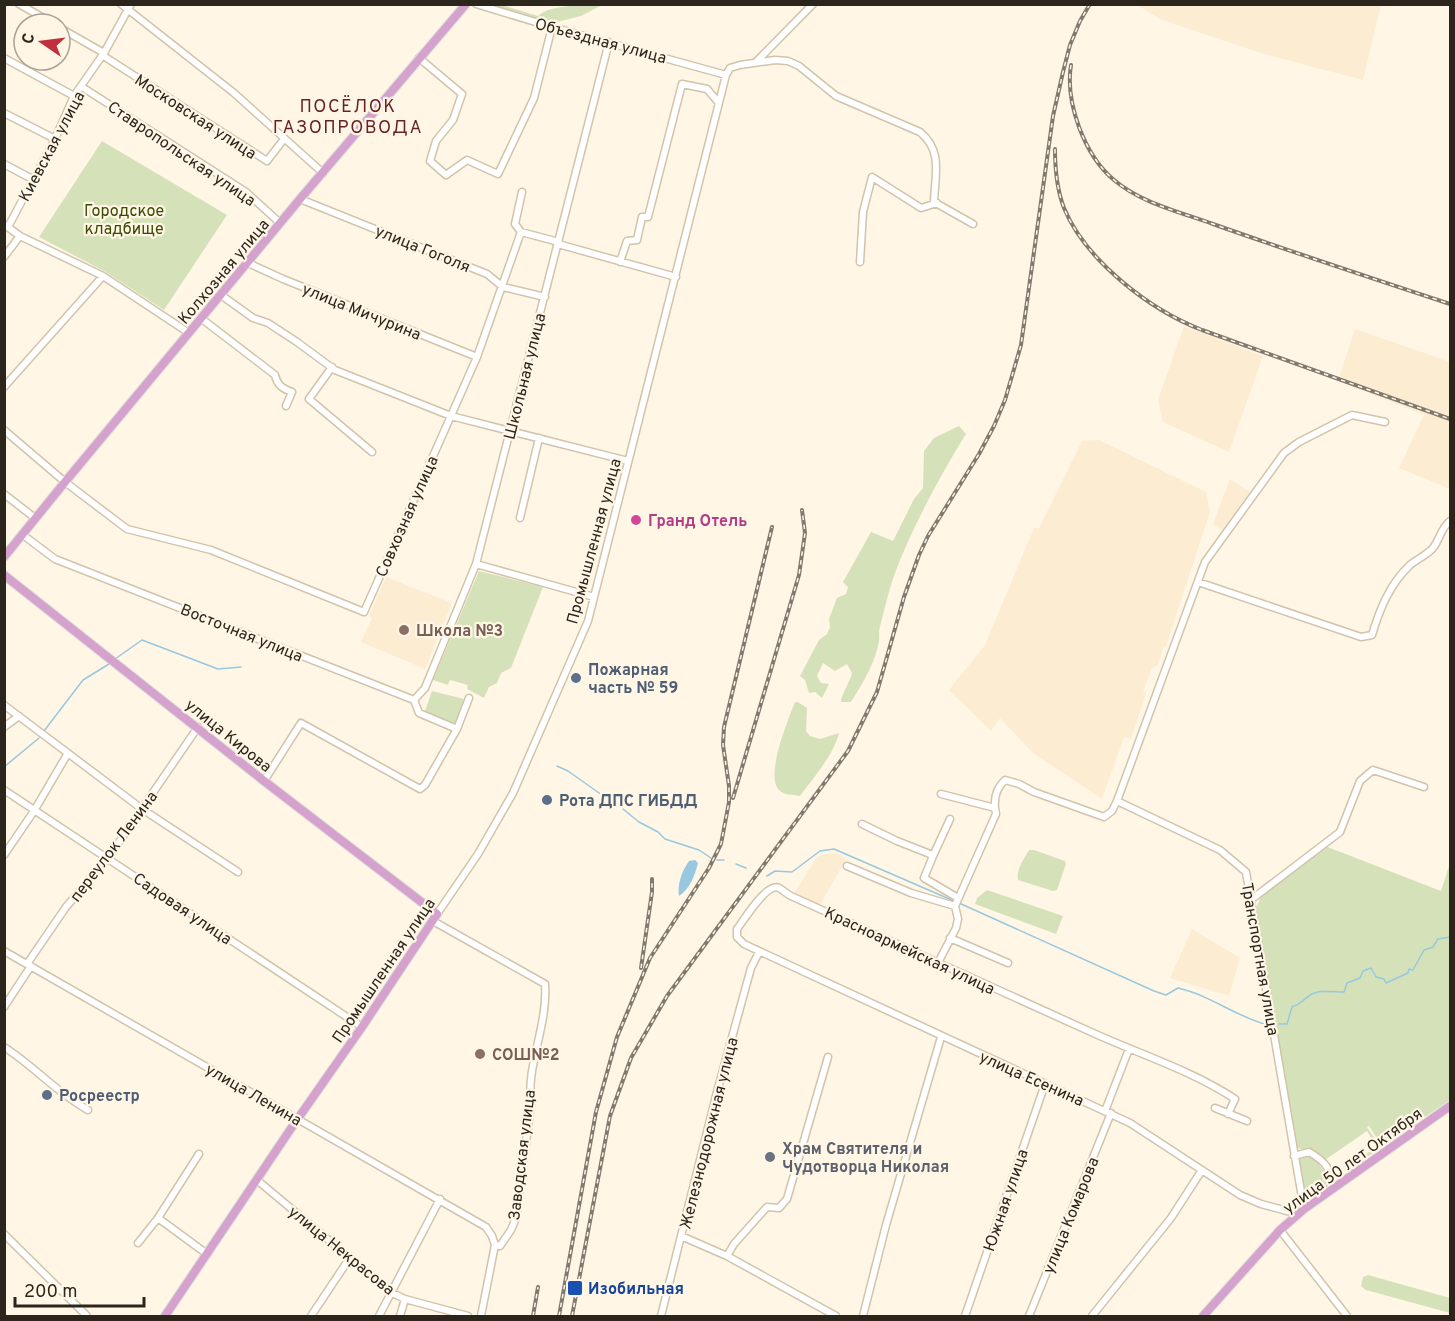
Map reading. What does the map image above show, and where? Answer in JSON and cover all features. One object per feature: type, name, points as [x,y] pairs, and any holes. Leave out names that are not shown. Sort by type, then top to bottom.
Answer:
[{"type":"main road","name":"Колхозная улица","points":[[4,557],[300,199],[466,4]]},
{"type":"main road","name":"улица Кирова","points":[[4,575],[198,727],[435,918]]},
{"type":"main road","name":"Промышленная улица","points":[[165,1317],[435,918]]},
{"type":"main road","name":"улица 50 лет Октября","points":[[1203,1317],[1280,1230],[1301,1212],[1448,1107]]},
{"type":"street","points":[[19,4],[33,12]]},
{"type":"street","points":[[121,4],[130,7],[234,93],[323,172]]},
{"type":"street","name":"Объездная улица","points":[[476,4],[726,75]]},
{"type":"street","points":[[756,62],[813,4]]},
{"type":"street","name":"Киевская улица","points":[[6,226],[34,180],[74,96],[103,54],[130,7]]},
{"type":"street","points":[[419,58],[462,94],[453,120],[436,141],[430,161],[446,175],[466,160],[498,174],[534,98],[552,27]]},
{"type":"street","name":"Московская улица","points":[[72,35],[267,161],[284,139]]},
{"type":"street","name":"Школьная улица","points":[[414,700],[425,688],[476,564],[609,42]]},
{"type":"street","points":[[4,58],[74,96]]},
{"type":"street","points":[[726,75],[730,68],[756,62],[788,61],[799,66],[836,96],[920,132],[930,141],[936,153],[934,202],[973,224]]},
{"type":"street","name":"Промышленная улица","points":[[435,918],[478,854],[513,793],[588,621],[726,75]]},
{"type":"street","points":[[620,262],[627,241],[637,240],[642,217],[648,218],[682,84],[707,89],[719,103]]},
{"type":"street","name":"Ставропольская улица","points":[[82,87],[246,192],[280,223]]},
{"type":"street","points":[[4,113],[55,139]]},
{"type":"street","points":[[4,164],[34,180]]},
{"type":"street","points":[[860,262],[863,212],[872,177],[921,208],[937,203]]},
{"type":"street","name":"Совхозная улица","points":[[65,482],[127,529],[211,550],[364,612],[477,357],[521,232],[515,224],[522,192]]},
{"type":"street","name":"улица Гоголя","points":[[300,199],[487,274],[503,287],[545,297]]},
{"type":"street","points":[[6,226],[20,236],[103,276],[189,333]]},
{"type":"street","points":[[521,232],[676,277]]},
{"type":"street","points":[[4,257],[20,236]]},
{"type":"street","name":"улица Мичурина","points":[[248,263],[477,357]]},
{"type":"street","points":[[4,387],[103,276]]},
{"type":"street","points":[[220,295],[253,318],[268,323],[332,367],[451,416],[628,460]]},
{"type":"street","points":[[202,319],[275,375],[276,381],[283,389],[292,392],[286,406]]},
{"type":"street","points":[[332,367],[309,399],[372,452]]},
{"type":"street","points":[[938,963],[958,919],[955,906],[958,898],[996,814],[994,798],[999,785],[1005,780],[1019,784],[1034,792],[1104,817],[1112,810],[1205,562],[1284,453],[1299,442],[1352,415],[1385,422]]},
{"type":"street","points":[[4,430],[65,482]]},
{"type":"street","points":[[520,518],[539,438]]},
{"type":"street","points":[[4,494],[35,518]]},
{"type":"street","points":[[1198,582],[1361,637],[1372,635],[1393,583],[1411,564],[1432,549],[1445,525],[1450,521]]},
{"type":"street","name":"Восточная улица","points":[[23,535],[65,563],[414,700],[419,713],[457,729]]},
{"type":"street","points":[[476,564],[594,597]]},
{"type":"street","points":[[264,781],[301,723],[420,789],[425,785],[457,729],[469,698]]},
{"type":"street","points":[[4,705],[142,809],[238,872]]},
{"type":"street","points":[[4,727],[19,716]]},
{"type":"street","name":"переулок Ленина","points":[[4,1007],[66,907],[108,858],[198,727]]},
{"type":"street","points":[[4,855],[34,811],[68,753]]},
{"type":"street","points":[[1252,899],[1340,832],[1360,781],[1373,770],[1424,787]]},
{"type":"street","name":"Садовая улица","points":[[4,790],[362,1028]]},
{"type":"street","points":[[941,794],[995,808]]},
{"type":"street","name":"Транспортная улица","points":[[1116,801],[1220,850],[1246,872],[1294,1156],[1301,1212]]},
{"type":"street","points":[[950,819],[924,878],[958,898]]},
{"type":"street","points":[[862,824],[933,856]]},
{"type":"street","points":[[847,866],[911,894],[955,906]]},
{"type":"street","name":"Красноармейская улица","points":[[759,952],[744,944],[737,937],[737,929],[764,893],[773,888],[779,888],[791,896],[938,963],[1213,1084],[1235,1099],[1228,1113]]},
{"type":"street","name":"улица Кирова","points":[[435,918],[545,984]]},
{"type":"street","points":[[950,938],[1008,963]]},
{"type":"street","name":"улица Ленина","points":[[4,951],[440,1199],[486,1227],[495,1245]]},
{"type":"street","name":"улица Есенина","points":[[759,952],[1130,1123],[1240,1195],[1262,1204],[1301,1212]]},
{"type":"street","name":"Железнодорожная улица","points":[[662,1317],[717,1092],[752,968],[759,952]]},
{"type":"street","name":"Заводская улица","points":[[495,1245],[500,1246],[516,1218],[531,1104],[529,1089],[546,1005],[545,984]]},
{"type":"street","points":[[863,1317],[886,1225],[941,1037]]},
{"type":"street","points":[[4,1047],[20,1057],[69,1100],[88,1110]]},
{"type":"street","name":"улица Комарова","points":[[1029,1317],[1108,1112],[1129,1049]]},
{"type":"street","points":[[727,1256],[734,1244],[767,1207],[779,1208],[787,1199],[828,1057]]},
{"type":"street","name":"Южная улица","points":[[965,1317],[1045,1084]]},
{"type":"street","points":[[1215,1108],[1247,1121]]},
{"type":"street","points":[[1294,1156],[1309,1152],[1326,1166],[1332,1176],[1330,1190]]},
{"type":"street","points":[[138,1243],[158,1218],[199,1154]]},
{"type":"street","points":[[1092,1317],[1172,1218],[1202,1170]]},
{"type":"street","name":"улица Некрасова","points":[[257,1180],[392,1293],[405,1299],[468,1317]]},
{"type":"street","points":[[379,1317],[440,1199]]},
{"type":"street","points":[[158,1218],[207,1254]]},
{"type":"street","points":[[1280,1230],[1347,1317]]},
{"type":"street","points":[[4,1234],[87,1317]]},
{"type":"street","points":[[681,1236],[727,1256],[836,1317]]},
{"type":"street","points":[[482,1317],[495,1245]]},
{"type":"street","points":[[311,1317],[350,1258]]},
{"type":"street","points":[[400,1317],[405,1299]]},
{"type":"shaded area","points":[[1381,4],[1363,80],[1261,53],[1162,20],[1137,5]]},
{"type":"shaded area","points":[[1184,326],[1263,356],[1229,452],[1163,422],[1158,400]]},
{"type":"shaded area","points":[[1355,329],[1450,362],[1450,489],[1399,468],[1424,415],[1338,381]]},
{"type":"shaded area","points":[[1099,440],[1206,492],[1210,512],[1166,646],[1163,648],[1158,665],[1152,668],[1143,691],[1146,694],[1131,739],[1124,737],[1102,799],[1033,753],[1000,718],[991,731],[949,690],[985,645],[1034,528],[1039,528],[1082,441]]},
{"type":"shaded area","points":[[1230,479],[1251,493],[1223,531],[1213,524]]},
{"type":"shaded area","name":"Школа №3","points":[[386,577],[452,603],[425,669],[361,642],[372,618],[369,616]]},
{"type":"shaded area","points":[[830,853],[839,854],[846,859],[819,907],[793,895],[817,857]]},
{"type":"shaded area","points":[[1192,929],[1240,958],[1229,996],[1170,978]]},
{"type":"green space","points":[[574,4],[602,5],[581,16],[553,23],[485,5],[502,5],[538,16],[547,10]]},
{"type":"green space","name":"Городское кладбище","points":[[102,141],[227,215],[164,310],[106,272],[39,237]]},
{"type":"green space","points":[[959,426],[966,434],[928,502],[902,556],[886,602],[877,649],[860,687],[851,702],[841,702],[852,673],[847,664],[835,671],[823,663],[817,676],[821,683],[829,684],[822,698],[815,692],[809,693],[805,680],[800,676],[819,640],[827,634],[830,627],[829,619],[837,598],[846,594],[848,587],[843,582],[871,532],[893,541],[914,499],[923,488],[924,451],[934,438]]},
{"type":"green space","points":[[479,571],[543,587],[511,668],[501,673],[497,683],[489,687],[484,698],[467,689],[468,685],[450,680],[448,685],[433,680]]},
{"type":"green space","points":[[432,691],[464,699],[455,724],[425,711]]},
{"type":"green space","points":[[795,702],[807,708],[806,731],[810,736],[820,739],[839,733],[828,758],[800,796],[783,793],[778,789],[775,781],[779,746]]},
{"type":"green space","points":[[1325,846],[1441,891],[1450,863],[1450,1100],[1382,1146],[1369,1126],[1367,1127],[1381,1147],[1363,1160],[1361,1158],[1376,1146],[1367,1131],[1325,1160],[1322,1160],[1315,1151],[1296,1148],[1256,909],[1261,896]]},
{"type":"green space","points":[[1029,850],[1065,861],[1057,890],[1053,891],[1018,880],[1019,868]]},
{"type":"green space","points":[[987,890],[1063,916],[1056,934],[975,904],[977,898]]},
{"type":"green space","points":[[1307,1154],[1314,1158],[1327,1176],[1325,1188],[1311,1195],[1303,1187],[1298,1159]]},
{"type":"green space","points":[[1368,1275],[1450,1298],[1450,1313],[1366,1290],[1361,1286],[1363,1277]]},
{"type":"water","points":[[695,860],[698,863],[694,877],[679,896],[679,882],[682,873],[689,861]]},
{"type":"waterway","points":[[115,659],[142,640],[218,669],[241,667]]},
{"type":"waterway","points":[[44,731],[83,680],[109,664]]},
{"type":"waterway","points":[[4,767],[39,738]]},
{"type":"waterway","points":[[557,766],[568,771],[616,805]]},
{"type":"waterway","points":[[623,809],[665,839],[699,850],[711,858]]},
{"type":"waterway","points":[[767,876],[775,871],[792,872],[820,851],[834,849],[954,901]]},
{"type":"waterway","points":[[717,860],[724,860]]},
{"type":"waterway","points":[[736,864],[746,868]]},
{"type":"waterway","points":[[959,903],[1154,991],[1166,995],[1178,988],[1190,991],[1245,1017],[1268,1025]]},
{"type":"waterway","points":[[1279,1024],[1287,1024],[1292,1007],[1300,1004],[1309,996],[1321,992],[1344,992],[1347,983],[1360,978],[1363,971],[1371,968],[1376,977],[1384,979],[1386,983],[1408,973],[1409,969],[1413,970],[1424,950],[1433,947],[1438,939],[1450,937]]},
{"type":"railway","points":[[572,1316],[610,1116],[631,1058],[667,996],[848,751],[877,692],[904,597],[919,555],[928,536],[979,454],[1005,400],[1021,345],[1053,116],[1070,45],[1090,4]]},
{"type":"railway","points":[[1071,65],[1070,80],[1074,111],[1086,142],[1103,169],[1114,180],[1136,195],[1174,211],[1450,304]]},
{"type":"railway","points":[[1055,149],[1060,194],[1074,228],[1104,265],[1141,297],[1202,330],[1450,419]]},
{"type":"railway","points":[[733,798],[799,575],[805,533],[802,510]]},
{"type":"railway","points":[[559,1316],[596,1112],[617,1037],[650,958],[709,868],[721,844],[729,802],[723,745],[724,727],[772,527]]},
{"type":"railway","points":[[641,968],[652,879]]},
{"type":"railway","points":[[533,1316],[538,1287]]},
{"type":"place","name":"Гранд Отель","points":[[636,520]]},
{"type":"place","name":"Школа №3","points":[[404,630]]},
{"type":"place","name":"Пожарная часть № 59","points":[[576,678]]},
{"type":"place","name":"Рота ДПС ГИБДД","points":[[547,800]]},
{"type":"place","name":"СОШ№2","points":[[480,1054]]},
{"type":"place","name":"Росреестр","points":[[47,1095]]},
{"type":"place","name":"Храм Святителя и Чудотворца Николая","points":[[770,1157]]},
{"type":"place","name":"Изобильная","points":[[575,1288]]},
{"type":"district","name":"ПОСЁЛОК ГАЗОПРОВОДА","points":[[348,116]]}]
